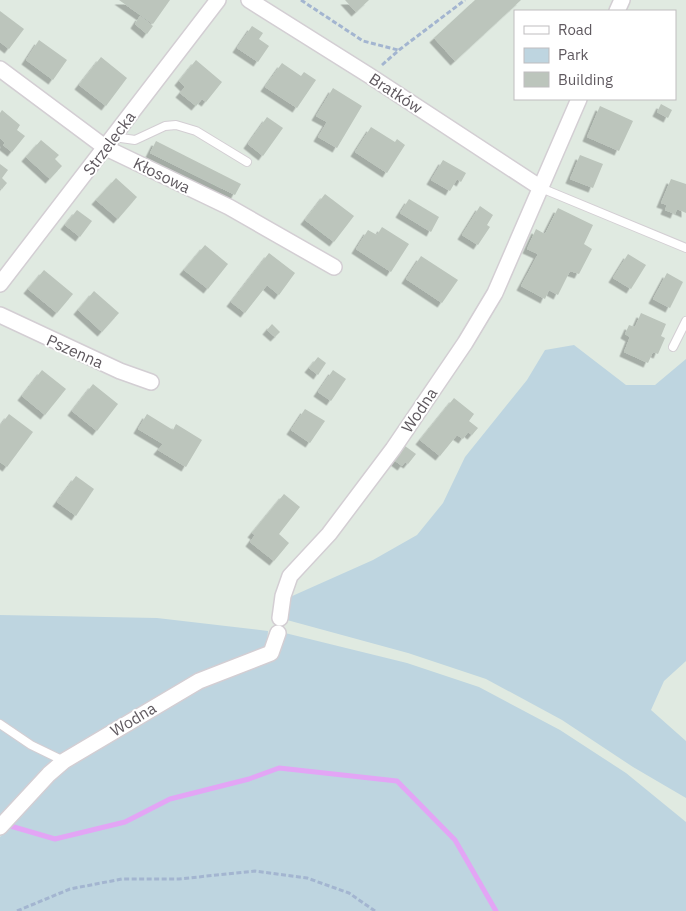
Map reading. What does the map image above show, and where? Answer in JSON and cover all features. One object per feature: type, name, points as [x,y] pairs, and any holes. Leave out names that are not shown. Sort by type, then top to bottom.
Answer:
[{"type":"street","name":"Strzelecka","points":[[0,284],[218,0]]},
{"type":"street","name":"Bratków","points":[[249,0],[370,76],[541,188]]},
{"type":"street","name":"Kłosowa","points":[[0,69],[110,142],[334,267]]},
{"type":"street","name":"Wodna","points":[[280,618],[283,596],[290,576],[329,534],[393,449],[465,343],[495,293],[579,100]]},
{"type":"street","name":"Pszenna","points":[[0,315],[120,371],[151,382]]},
{"type":"street","name":"Wodna","points":[[0,827],[49,774],[64,761],[199,681],[271,653],[278,633]]},
{"type":"lane","points":[[110,142],[135,140],[165,126],[176,125],[196,131],[247,162]]},
{"type":"lane","points":[[541,188],[686,248]]},
{"type":"lane","points":[[673,347],[686,321]]},
{"type":"lane","points":[[0,724],[30,745],[64,761]]},
{"type":"path","points":[[302,0],[363,41],[399,50]]},
{"type":"path","points":[[370,76],[399,50],[465,0]]},
{"type":"path","points":[[17,911],[70,888],[122,879],[179,879],[255,871],[307,878],[349,893],[375,911]]},
{"type":"green space","points":[[574,345],[626,385],[655,385],[686,359],[686,661],[664,681],[651,710],[686,741],[686,798],[633,767],[562,720],[486,679],[408,653],[287,620],[290,597],[373,560],[417,535],[443,503],[465,457],[527,380],[545,350]]},
{"type":"green space","points":[[0,615],[157,618],[268,631],[267,644],[260,650],[212,667],[190,678],[76,744],[42,772],[0,815]]},
{"type":"green space","points":[[285,633],[407,663],[479,687],[560,730],[626,773],[686,822],[686,911],[0,911],[0,837],[55,778],[70,765],[197,689],[275,658],[281,651]]},
{"type":"building","points":[[119,0],[170,0],[153,24]]},
{"type":"building","points":[[345,0],[369,0],[356,12]]},
{"type":"building","points":[[475,0],[521,0],[455,61],[434,38]]},
{"type":"building","points":[[0,11],[24,29],[9,49],[0,42]]},
{"type":"building","points":[[140,16],[153,26],[147,34],[135,24]]},
{"type":"building","points":[[252,26],[263,33],[259,39],[269,46],[258,62],[237,48]]},
{"type":"building","points":[[39,40],[67,60],[53,80],[26,60]]},
{"type":"building","points":[[101,57],[127,78],[106,106],[79,85]]},
{"type":"building","points":[[196,60],[222,82],[206,102],[202,99],[196,106],[180,93],[185,87],[179,81]]},
{"type":"building","points":[[282,63],[301,76],[304,72],[316,80],[297,108],[265,87]]},
{"type":"building","points":[[333,88],[362,106],[337,148],[318,137],[327,122],[316,116]]},
{"type":"building","points":[[661,104],[672,110],[668,118],[657,112]]},
{"type":"building","points":[[600,106],[633,121],[619,151],[587,137]]},
{"type":"building","points":[[2,110],[20,125],[17,130],[25,136],[12,152],[3,145],[5,143],[0,138],[0,113]]},
{"type":"building","points":[[267,117],[283,128],[263,156],[248,144]]},
{"type":"building","points":[[371,127],[395,142],[397,139],[405,145],[387,173],[355,152]]},
{"type":"building","points":[[41,140],[59,155],[55,159],[62,166],[50,179],[26,157]]},
{"type":"building","points":[[156,141],[241,184],[235,195],[150,153]]},
{"type":"building","points":[[580,155],[603,164],[593,188],[570,179]]},
{"type":"building","points":[[443,160],[466,173],[461,182],[457,179],[450,191],[431,180]]},
{"type":"building","points":[[0,164],[8,170],[2,178],[7,183],[2,189],[0,188]]},
{"type":"building","points":[[116,178],[137,197],[118,219],[96,200]]},
{"type":"building","points":[[671,179],[686,184],[686,213],[677,209],[675,214],[665,210],[667,205],[661,203]]},
{"type":"building","points":[[325,194],[354,216],[334,242],[305,220]]},
{"type":"building","points":[[409,199],[439,217],[431,232],[400,213]]},
{"type":"building","points":[[480,206],[493,215],[487,225],[490,227],[478,245],[462,235]]},
{"type":"building","points":[[558,208],[593,225],[584,244],[592,249],[579,274],[570,271],[558,295],[549,290],[545,299],[521,286],[538,254],[527,249],[536,229],[545,234]]},
{"type":"building","points":[[77,210],[92,221],[80,237],[65,225]]},
{"type":"building","points":[[382,227],[409,244],[391,272],[356,249],[368,230],[377,235]]},
{"type":"building","points":[[205,245],[228,264],[208,289],[184,270]]},
{"type":"building","points":[[269,253],[295,273],[279,295],[267,285],[245,313],[231,302]]},
{"type":"building","points":[[628,254],[646,265],[631,289],[613,278]]},
{"type":"building","points":[[421,256],[458,280],[442,303],[406,279]]},
{"type":"building","points":[[44,270],[73,294],[57,313],[28,289]]},
{"type":"building","points":[[667,273],[683,282],[670,308],[653,299]]},
{"type":"building","points":[[94,291],[119,313],[102,332],[78,310]]},
{"type":"building","points":[[641,313],[666,324],[661,336],[665,338],[658,354],[653,352],[648,363],[624,352],[630,337],[625,334],[629,325],[635,327]]},
{"type":"building","points":[[272,324],[280,332],[275,337],[267,330]]},
{"type":"building","points":[[318,357],[326,363],[318,375],[309,368]]},
{"type":"building","points":[[42,370],[66,389],[45,415],[22,396]]},
{"type":"building","points":[[333,370],[346,379],[331,401],[318,392]]},
{"type":"building","points":[[93,384],[118,404],[97,431],[72,411]]},
{"type":"building","points":[[454,398],[474,414],[469,421],[478,428],[472,435],[468,432],[463,439],[457,435],[440,456],[420,440]]},
{"type":"building","points":[[305,409],[325,421],[310,443],[291,430]]},
{"type":"building","points":[[9,414],[33,432],[7,467],[0,462],[0,426]]},
{"type":"building","points":[[147,414],[173,430],[176,424],[202,440],[186,467],[158,450],[163,444],[138,429]]},
{"type":"building","points":[[405,446],[416,454],[408,464],[405,462],[402,466],[394,460]]},
{"type":"building","points":[[76,476],[94,489],[76,516],[57,502]]},
{"type":"building","points":[[284,494],[300,507],[279,534],[289,543],[274,561],[250,542],[255,535],[252,533]]},
{"type":"waterway","points":[[7,825],[55,839],[125,822],[170,799],[249,779],[279,768],[397,781],[455,840],[496,911]]}]
